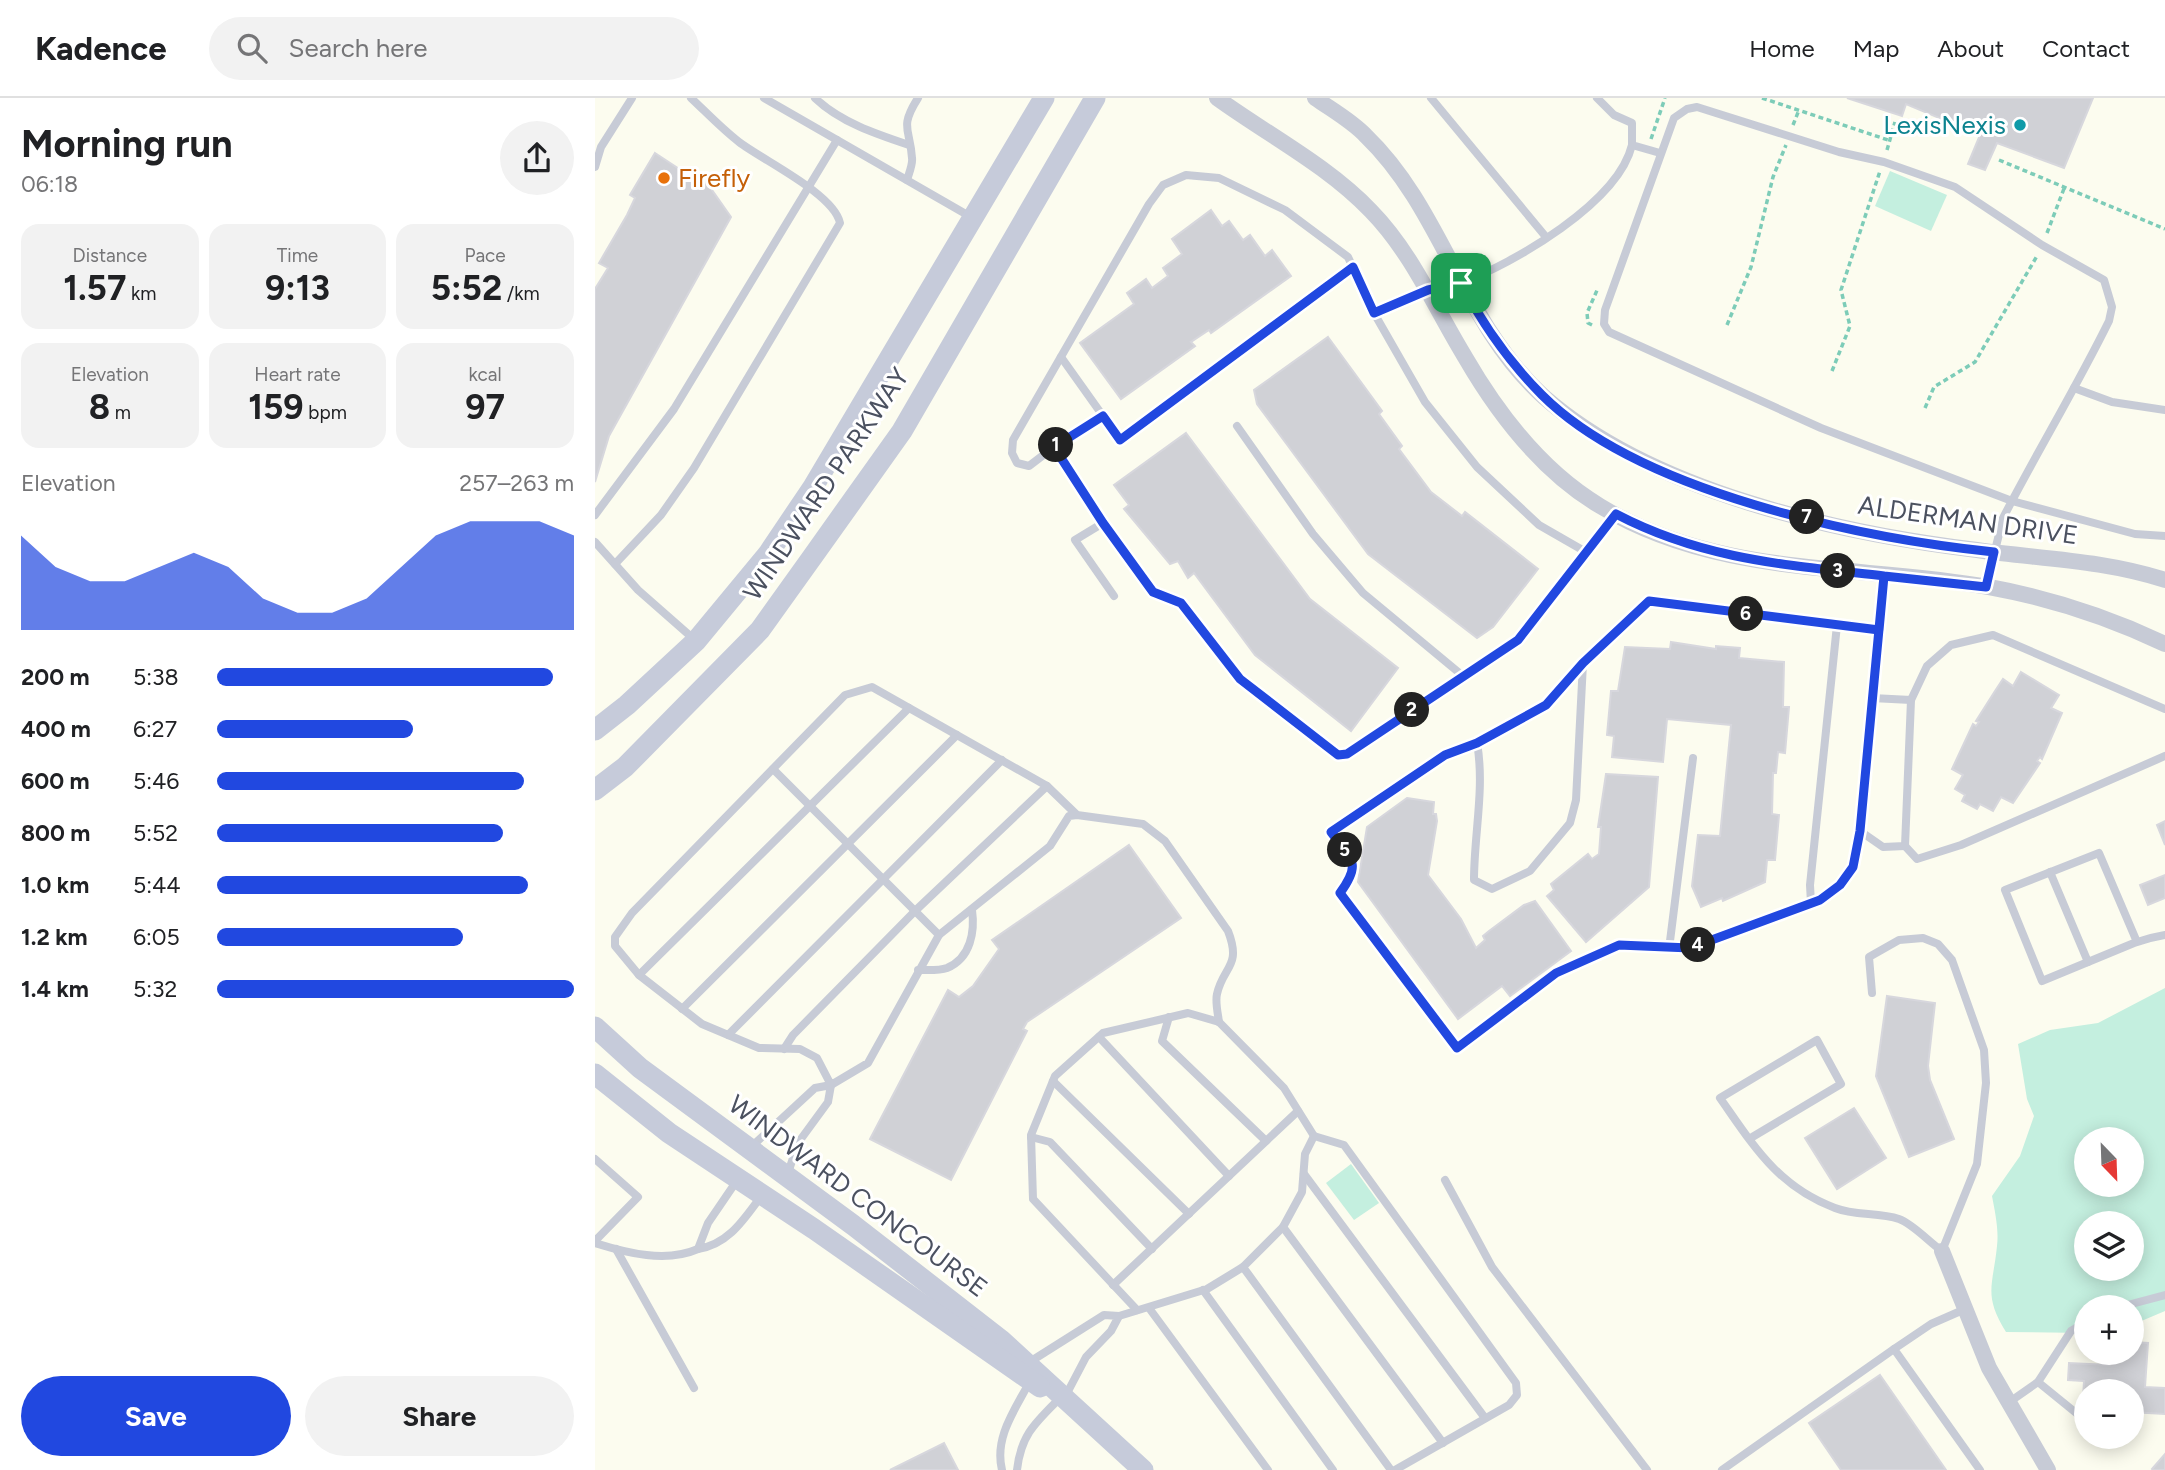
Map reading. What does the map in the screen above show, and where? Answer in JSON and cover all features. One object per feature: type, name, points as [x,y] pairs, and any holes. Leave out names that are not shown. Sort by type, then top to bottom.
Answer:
[{"type":"main road","name":"WINDWARD PARKWAY","points":[[595,730],[627,705],[696,641],[768,554],[813,486],[1044,98]]},
{"type":"main road","name":"WINDWARD PARKWAY","points":[[595,790],[643,748],[759,630],[813,556],[902,431],[1095,98]]},
{"type":"main road","name":"WINDWARD CONCOURSE","points":[[595,1027],[640,1068],[787,1176],[1083,1414],[1143,1470]]},
{"type":"main road","name":"WINDWARD CONCOURSE","points":[[595,1074],[669,1133],[1029,1372]]},
{"type":"street","points":[[1217,98],[1259,129],[1317,164],[1372,211],[1428,290],[1466,359],[1539,458],[1569,485],[1616,514],[1647,531],[1725,556],[1986,587],[2043,598],[2139,631],[2165,644]]},
{"type":"street","name":"ALDERMAN DRIVE","points":[[1315,98],[1366,135],[1407,188],[1501,350],[1544,397],[1593,433],[1659,471],[1869,535],[1994,552],[2079,560],[2129,568],[2165,580]]},
{"type":"street","points":[[1942,1251],[1963,1310],[2008,1403],[2048,1470]]},
{"type":"lane","points":[[595,167],[601,148],[632,98]]},
{"type":"lane","points":[[615,564],[661,515],[694,468],[840,223],[838,214],[808,188],[740,142],[691,98]]},
{"type":"lane","points":[[764,98],[974,219]]},
{"type":"lane","points":[[815,98],[829,111],[882,136],[909,145]]},
{"type":"lane","points":[[907,180],[913,159],[906,132],[909,113],[918,98]]},
{"type":"lane","points":[[1431,98],[1546,237]]},
{"type":"lane","points":[[1374,313],[1428,290],[1461,283],[1581,216],[1600,196],[1629,157],[1632,145],[1632,123],[1614,116],[1597,98]]},
{"type":"lane","points":[[1689,98],[1692,108]]},
{"type":"lane","points":[[1986,587],[2003,518],[2012,501],[2074,388],[2109,321],[2112,307],[2104,280],[2042,245],[1955,187],[1884,162],[1692,108],[1674,118],[1605,310],[1604,324],[1609,332],[1821,428],[2012,501],[2135,534],[2165,536]]},
{"type":"lane","points":[[595,515],[641,457],[674,409],[837,140]]},
{"type":"lane","points":[[1632,145],[1660,153]]},
{"type":"lane","points":[[1103,416],[1029,466],[1017,463],[1012,453],[1013,439],[1149,204],[1163,186],[1186,175],[1219,178],[1285,209],[1348,257],[1374,313],[1425,402],[1477,467],[1539,525],[1586,552]]},
{"type":"lane","points":[[1061,357],[1120,440],[1353,267]]},
{"type":"lane","points":[[2074,388],[2112,402],[2165,410]]},
{"type":"lane","points":[[1237,426],[1313,534],[1363,593],[1462,676]]},
{"type":"lane","points":[[1054,447],[1103,523],[1153,592],[1181,603],[1240,679],[1338,755],[1347,754],[1518,640],[1616,514]]},
{"type":"lane","points":[[1103,523],[1075,540],[1114,596]]},
{"type":"lane","points":[[595,542],[638,590],[696,641]]},
{"type":"lane","points":[[1879,630],[1649,601],[1583,663],[1546,705],[1477,743],[1445,755],[1331,832],[1353,866],[1354,876],[1340,893],[1457,1048],[1556,973],[1619,945],[1690,948],[1811,903],[1840,885],[1853,867],[1860,831],[1872,698],[1879,630],[1884,576]]},
{"type":"lane","points":[[1811,903],[1810,885],[1821,761],[1837,625]]},
{"type":"lane","points":[[2165,709],[1993,635],[1951,645],[1927,666],[1911,700],[1905,846],[1917,859],[1961,845],[2165,755]]},
{"type":"lane","points":[[1477,743],[1482,771],[1474,847],[1474,880],[1492,889],[1530,871],[1570,823],[1576,800],[1583,663]]},
{"type":"lane","points":[[787,1176],[798,1143],[828,1102],[831,1085],[817,1059],[800,1049],[759,1048],[702,1024],[682,1009],[639,975],[615,946],[615,937],[632,913],[845,695],[872,687],[1047,786],[1077,815]]},
{"type":"lane","points":[[1872,698],[1911,700]]},
{"type":"lane","points":[[639,975],[909,708]]},
{"type":"lane","points":[[682,1009],[957,735]]},
{"type":"lane","points":[[1669,949],[1693,758]]},
{"type":"lane","points":[[728,1035],[1002,760]]},
{"type":"lane","points":[[773,769],[939,935]]},
{"type":"lane","points":[[784,1049],[793,1035],[915,911],[1047,786]]},
{"type":"lane","points":[[750,1149],[815,1088],[831,1085],[869,1063],[939,935],[1050,846],[1069,817],[1077,815],[1143,824],[1165,841],[1228,931],[1234,945],[1232,966],[1216,994],[1219,1022]]},
{"type":"lane","points":[[1860,831],[1883,847],[1905,846]]},
{"type":"lane","points":[[2137,942],[2099,853],[2005,890],[2042,981],[2137,942],[2165,935]]},
{"type":"lane","points":[[2050,872],[2088,962]]},
{"type":"lane","points":[[918,971],[947,968],[969,947],[975,931],[972,910]]},
{"type":"lane","points":[[1749,1139],[1841,1084],[1818,1040],[1720,1098],[1766,1164],[1799,1191],[1836,1209],[1900,1219],[1942,1251],[1977,1164],[1986,1083],[1984,1050],[1952,960],[1938,944],[1923,938],[1899,940],[1869,957],[1872,993]]},
{"type":"lane","points":[[1137,1310],[1033,1199],[1031,1137],[1053,1081],[1099,1037],[1188,1013],[1219,1022],[1284,1088],[1314,1136],[1344,1145],[1510,1371],[1516,1383],[1517,1395],[1509,1405],[1393,1470],[1243,1267]]},
{"type":"lane","points":[[1169,1017],[1162,1041],[1266,1141]]},
{"type":"lane","points":[[1099,1037],[1229,1176]]},
{"type":"lane","points":[[1053,1081],[1189,1214]]},
{"type":"lane","points":[[1113,1284],[1298,1111]]},
{"type":"lane","points":[[1002,1470],[999,1454],[1003,1433],[1029,1372],[1104,1315],[1119,1316],[1203,1290],[1243,1267],[1283,1227],[1302,1192],[1305,1154],[1314,1136]]},
{"type":"lane","points":[[1031,1137],[1050,1142],[1152,1249]]},
{"type":"lane","points":[[595,1159],[638,1197],[595,1242],[616,1249],[674,1256],[713,1247],[726,1238],[763,1195]]},
{"type":"lane","points":[[1304,1174],[1485,1418]]},
{"type":"lane","points":[[698,1249],[708,1223],[738,1179]]},
{"type":"lane","points":[[1445,1180],[1492,1267],[1647,1470]]},
{"type":"lane","points":[[1283,1227],[1443,1443]]},
{"type":"lane","points":[[616,1249],[694,1388]]},
{"type":"lane","points":[[1203,1290],[1333,1470]]},
{"type":"lane","points":[[2144,1301],[2165,1295]]},
{"type":"lane","points":[[1149,1308],[1268,1470]]},
{"type":"lane","points":[[1722,1470],[1931,1324],[1963,1310]]},
{"type":"lane","points":[[1017,1470],[1020,1446],[1034,1424],[1062,1398],[1086,1357],[1111,1331],[1119,1316]]},
{"type":"lane","points":[[2008,1403],[2038,1382],[2074,1329]]},
{"type":"lane","points":[[1895,1349],[1980,1470]]},
{"type":"lane","points":[[2038,1382],[2074,1412]]},
{"type":"path","points":[[1762,98],[1891,141]]},
{"type":"path","points":[[1727,325],[1751,267],[1773,177],[1799,110]]},
{"type":"path","points":[[1832,371],[1850,326],[1841,290],[1895,122]]},
{"type":"path","points":[[1999,160],[2165,229]]},
{"type":"path","points":[[1925,408],[1934,387],[1975,362],[2042,245],[2065,186]]},
{"type":"shaded area","points":[[595,98],[2165,98],[2165,1470],[595,1470]]},
{"type":"green space","points":[[1890,171],[1947,195],[1931,231],[1875,206]]},
{"type":"green space","points":[[2165,988],[2165,1311],[2144,1320],[2144,1295],[2074,1295],[2074,1333],[2006,1332],[1994,1309],[1991,1290],[1997,1246],[1992,1196],[2020,1156],[2034,1116],[2027,1099],[2018,1044],[2050,1030],[2098,1023]]},
{"type":"green space","points":[[1351,1164],[1379,1203],[1354,1220],[1326,1183]]},
{"type":"building","name":"LexisNexis","points":[[1847,98],[2093,98],[2064,168],[1997,143],[1985,170],[1968,164],[1980,135],[1906,104],[1902,116]]},
{"type":"building","points":[[655,153],[693,178],[700,173],[731,217],[609,436],[595,482],[595,289],[608,268],[599,263],[635,198],[630,195]]},
{"type":"building","points":[[1211,210],[1222,226],[1229,221],[1243,240],[1250,235],[1265,256],[1272,250],[1291,276],[1211,333],[1209,330],[1191,342],[1195,346],[1121,399],[1080,343],[1134,304],[1127,293],[1146,279],[1152,288],[1168,276],[1163,268],[1182,254],[1172,239]]},
{"type":"building","points":[[1328,337],[1382,411],[1379,414],[1402,446],[1399,449],[1431,492],[1462,516],[1465,512],[1538,569],[1493,627],[1477,638],[1368,554],[1257,404],[1254,390]]},
{"type":"building","points":[[1186,433],[1310,599],[1398,668],[1351,731],[1255,655],[1194,573],[1188,578],[1178,561],[1170,564],[1124,509],[1129,505],[1114,485]]},
{"type":"building","points":[[1671,642],[1716,649],[1716,646],[1740,648],[1739,658],[1784,662],[1783,707],[1789,707],[1785,753],[1778,752],[1776,773],[1773,773],[1772,814],[1779,815],[1775,860],[1767,860],[1765,882],[1723,901],[1722,898],[1701,907],[1692,886],[1698,835],[1720,836],[1731,725],[1667,719],[1663,762],[1612,757],[1614,736],[1607,735],[1611,691],[1618,691],[1625,647],[1670,649]]},
{"type":"building","points":[[2021,672],[2059,695],[2051,708],[2062,713],[2042,759],[2040,757],[2037,761],[2040,763],[2013,803],[2001,797],[1993,811],[1980,804],[1977,809],[1962,801],[1965,795],[1955,789],[1963,775],[1952,769],[1973,724],[1976,726],[1979,722],[1976,721],[2003,679],[2013,686]]},
{"type":"building","points":[[1606,774],[1658,777],[1649,887],[1586,942],[1547,896],[1554,890],[1551,884],[1588,854],[1592,859],[1599,854],[1601,827],[1598,827]]},
{"type":"building","points":[[1407,798],[1434,802],[1433,814],[1436,814],[1437,821],[1428,875],[1461,919],[1476,948],[1485,940],[1483,936],[1489,931],[1524,905],[1535,901],[1571,951],[1510,996],[1502,986],[1458,1019],[1358,882],[1367,827]]},
{"type":"building","points":[[2165,821],[2165,845],[2157,825]]},
{"type":"building","points":[[1129,845],[1181,918],[1027,1022],[1023,1029],[1027,1031],[951,1180],[870,1139],[948,990],[959,997],[973,986],[999,949],[992,940]]},
{"type":"building","points":[[2165,875],[2165,898],[2148,905],[2140,885]]},
{"type":"building","points":[[1887,996],[1935,1003],[1928,1066],[1930,1080],[1954,1139],[1909,1157],[1876,1076]]},
{"type":"building","points":[[1854,1108],[1886,1158],[1837,1189],[1805,1138]]},
{"type":"building","points":[[2144,1343],[2148,1343],[2145,1387],[2165,1388],[2165,1414],[2144,1413],[2144,1379],[2068,1380],[2069,1363],[2144,1365]]},
{"type":"building","points":[[1880,1375],[1946,1470],[1841,1470],[1809,1423]]},
{"type":"building","points":[[944,1443],[958,1470],[890,1470]]},
{"type":"building","points":[[2165,1454],[2165,1470],[2153,1470],[2152,1469]]},
{"type":"place","name":"LexisNexis","points":[[2020,125]]},
{"type":"place","name":"Firefly","points":[[664,178]]},
{"type":"route","points":[[1461,283],[1428,290],[1374,313],[1353,267],[1120,440],[1103,416],[1054,447],[1103,523],[1153,592],[1181,603],[1240,679],[1338,755],[1347,754],[1518,640],[1616,514],[1647,531],[1725,556],[1884,576],[1879,630],[1860,831],[1853,867],[1840,885],[1820,900],[1690,948],[1619,945],[1556,973],[1457,1048],[1340,893],[1354,876],[1353,866],[1331,832],[1445,755],[1477,743],[1546,705],[1583,663],[1649,601],[1879,630],[1884,576],[1986,587],[1994,552],[1869,535],[1750,501],[1659,471],[1593,433],[1544,397],[1501,350],[1477,314],[1461,283]]}]
